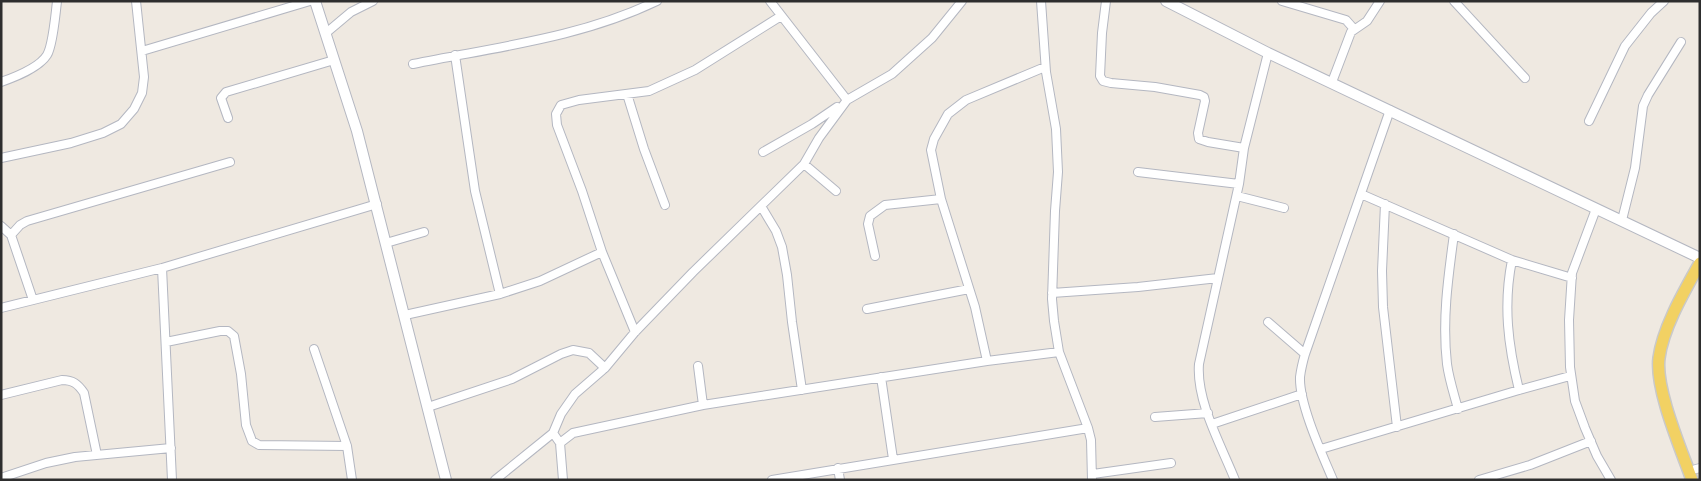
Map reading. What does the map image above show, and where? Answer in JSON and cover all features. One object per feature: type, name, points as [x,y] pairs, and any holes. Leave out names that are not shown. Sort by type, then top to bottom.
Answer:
[{"type":"main road","points":[[1697,474],[1668,412],[1661,387],[1658,360],[1664,334],[1700,263]]},
{"type":"main road","points":[[1697,474],[1674,410],[1665,360],[1670,337],[1700,278]]},
{"type":"street","points":[[1,82],[28,72],[48,55],[57,1]]},
{"type":"street","points":[[1,158],[71,143],[103,133],[121,124],[134,109],[142,93],[144,77],[136,1]]},
{"type":"street","points":[[142,51],[310,1]]},
{"type":"street","points":[[315,1],[357,131],[377,204],[446,480]]},
{"type":"street","points":[[326,33],[351,12],[373,1]]},
{"type":"street","points":[[413,64],[543,40],[581,30],[657,1]]},
{"type":"street","points":[[770,1],[847,100]]},
{"type":"street","points":[[495,480],[553,432],[561,414],[575,394],[605,368],[635,332],[693,272],[804,164],[819,138],[847,100],[892,74],[932,38],[959,4],[949,1]]},
{"type":"street","points":[[1041,1],[1045,66],[1056,129],[1058,163],[1052,293],[1054,321],[1059,352],[1091,440],[1092,477],[1171,464]]},
{"type":"street","points":[[1106,1],[1100,76],[1104,81],[1200,95],[1204,97],[1205,101],[1198,133],[1199,139],[1244,148]]},
{"type":"street","points":[[1166,1],[1268,53],[1700,258]]},
{"type":"street","points":[[1332,82],[1351,32],[1367,21],[1380,1]]},
{"type":"street","points":[[1454,1],[1526,78]]},
{"type":"street","points":[[1589,121],[1625,46],[1650,13],[1664,1]]},
{"type":"street","points":[[1285,2],[1346,20],[1354,29]]},
{"type":"street","points":[[635,332],[602,252],[582,191],[557,125],[556,114],[561,105],[579,100],[649,91],[695,70],[781,16]]},
{"type":"street","points":[[1622,220],[1638,153],[1643,106],[1681,42]]},
{"type":"street","points":[[1235,480],[1208,413],[1198,378],[1199,364],[1237,196],[1244,148],[1268,53]]},
{"type":"street","points":[[455,55],[475,191],[500,294]]},
{"type":"street","points":[[228,118],[221,98],[224,93],[334,60]]},
{"type":"street","points":[[987,361],[975,307],[941,199],[931,150],[934,139],[948,114],[966,100],[1045,66]]},
{"type":"street","points":[[627,94],[644,149],[665,205]]},
{"type":"street","points":[[763,152],[812,124],[837,107]]},
{"type":"street","points":[[1333,480],[1302,394],[1300,377],[1305,354],[1390,110]]},
{"type":"street","points":[[812,124],[819,138]]},
{"type":"street","points":[[11,235],[20,225],[27,221],[230,162]]},
{"type":"street","points":[[804,164],[836,191]]},
{"type":"street","points":[[1138,172],[1239,184]]},
{"type":"street","points":[[1361,194],[1512,260],[1572,278]]},
{"type":"street","points":[[1237,196],[1284,208]]},
{"type":"street","points":[[875,256],[868,224],[870,216],[885,206],[941,199]]},
{"type":"street","points":[[1,308],[162,268],[377,204]]},
{"type":"street","points":[[1385,204],[1382,271],[1383,308],[1396,427]]},
{"type":"street","points":[[761,206],[776,231],[782,247],[802,390]]},
{"type":"street","points":[[1596,209],[1572,278],[1568,320],[1570,376],[1575,401],[1597,456],[1611,480]]},
{"type":"street","points":[[1,226],[11,235],[32,300]]},
{"type":"street","points":[[386,243],[424,232]]},
{"type":"street","points":[[1454,234],[1445,321],[1448,366],[1458,409]]},
{"type":"street","points":[[405,316],[500,294],[540,281],[602,252]]},
{"type":"street","points":[[1512,260],[1506,301],[1511,354],[1519,390]]},
{"type":"street","points":[[162,268],[172,480]]},
{"type":"street","points":[[1052,293],[1138,287],[1218,278]]},
{"type":"street","points":[[867,309],[969,289]]},
{"type":"street","points":[[1268,322],[1305,354]]},
{"type":"street","points":[[166,342],[220,331],[228,331],[234,336],[241,374],[246,425],[252,441],[259,445],[347,446]]},
{"type":"street","points":[[314,349],[347,446],[352,480]]},
{"type":"street","points":[[428,407],[512,379],[561,354],[574,350],[589,352],[605,368]]},
{"type":"street","points":[[560,443],[572,433],[703,405],[987,361],[1059,352]]},
{"type":"street","points":[[698,366],[703,405]]},
{"type":"street","points":[[1321,449],[1570,376]]},
{"type":"street","points":[[881,378],[893,459]]},
{"type":"street","points":[[1,395],[62,380],[71,380],[79,385],[84,394],[97,455]]},
{"type":"street","points":[[1212,424],[1302,394]]},
{"type":"street","points":[[1155,417],[1208,413]]},
{"type":"street","points":[[772,480],[1088,428]]},
{"type":"street","points":[[553,432],[560,443],[563,480]]},
{"type":"street","points":[[1480,480],[1591,441]]},
{"type":"street","points":[[1,478],[18,476],[46,463],[74,457],[171,448]]},
{"type":"street","points":[[838,468],[840,480]]}]
